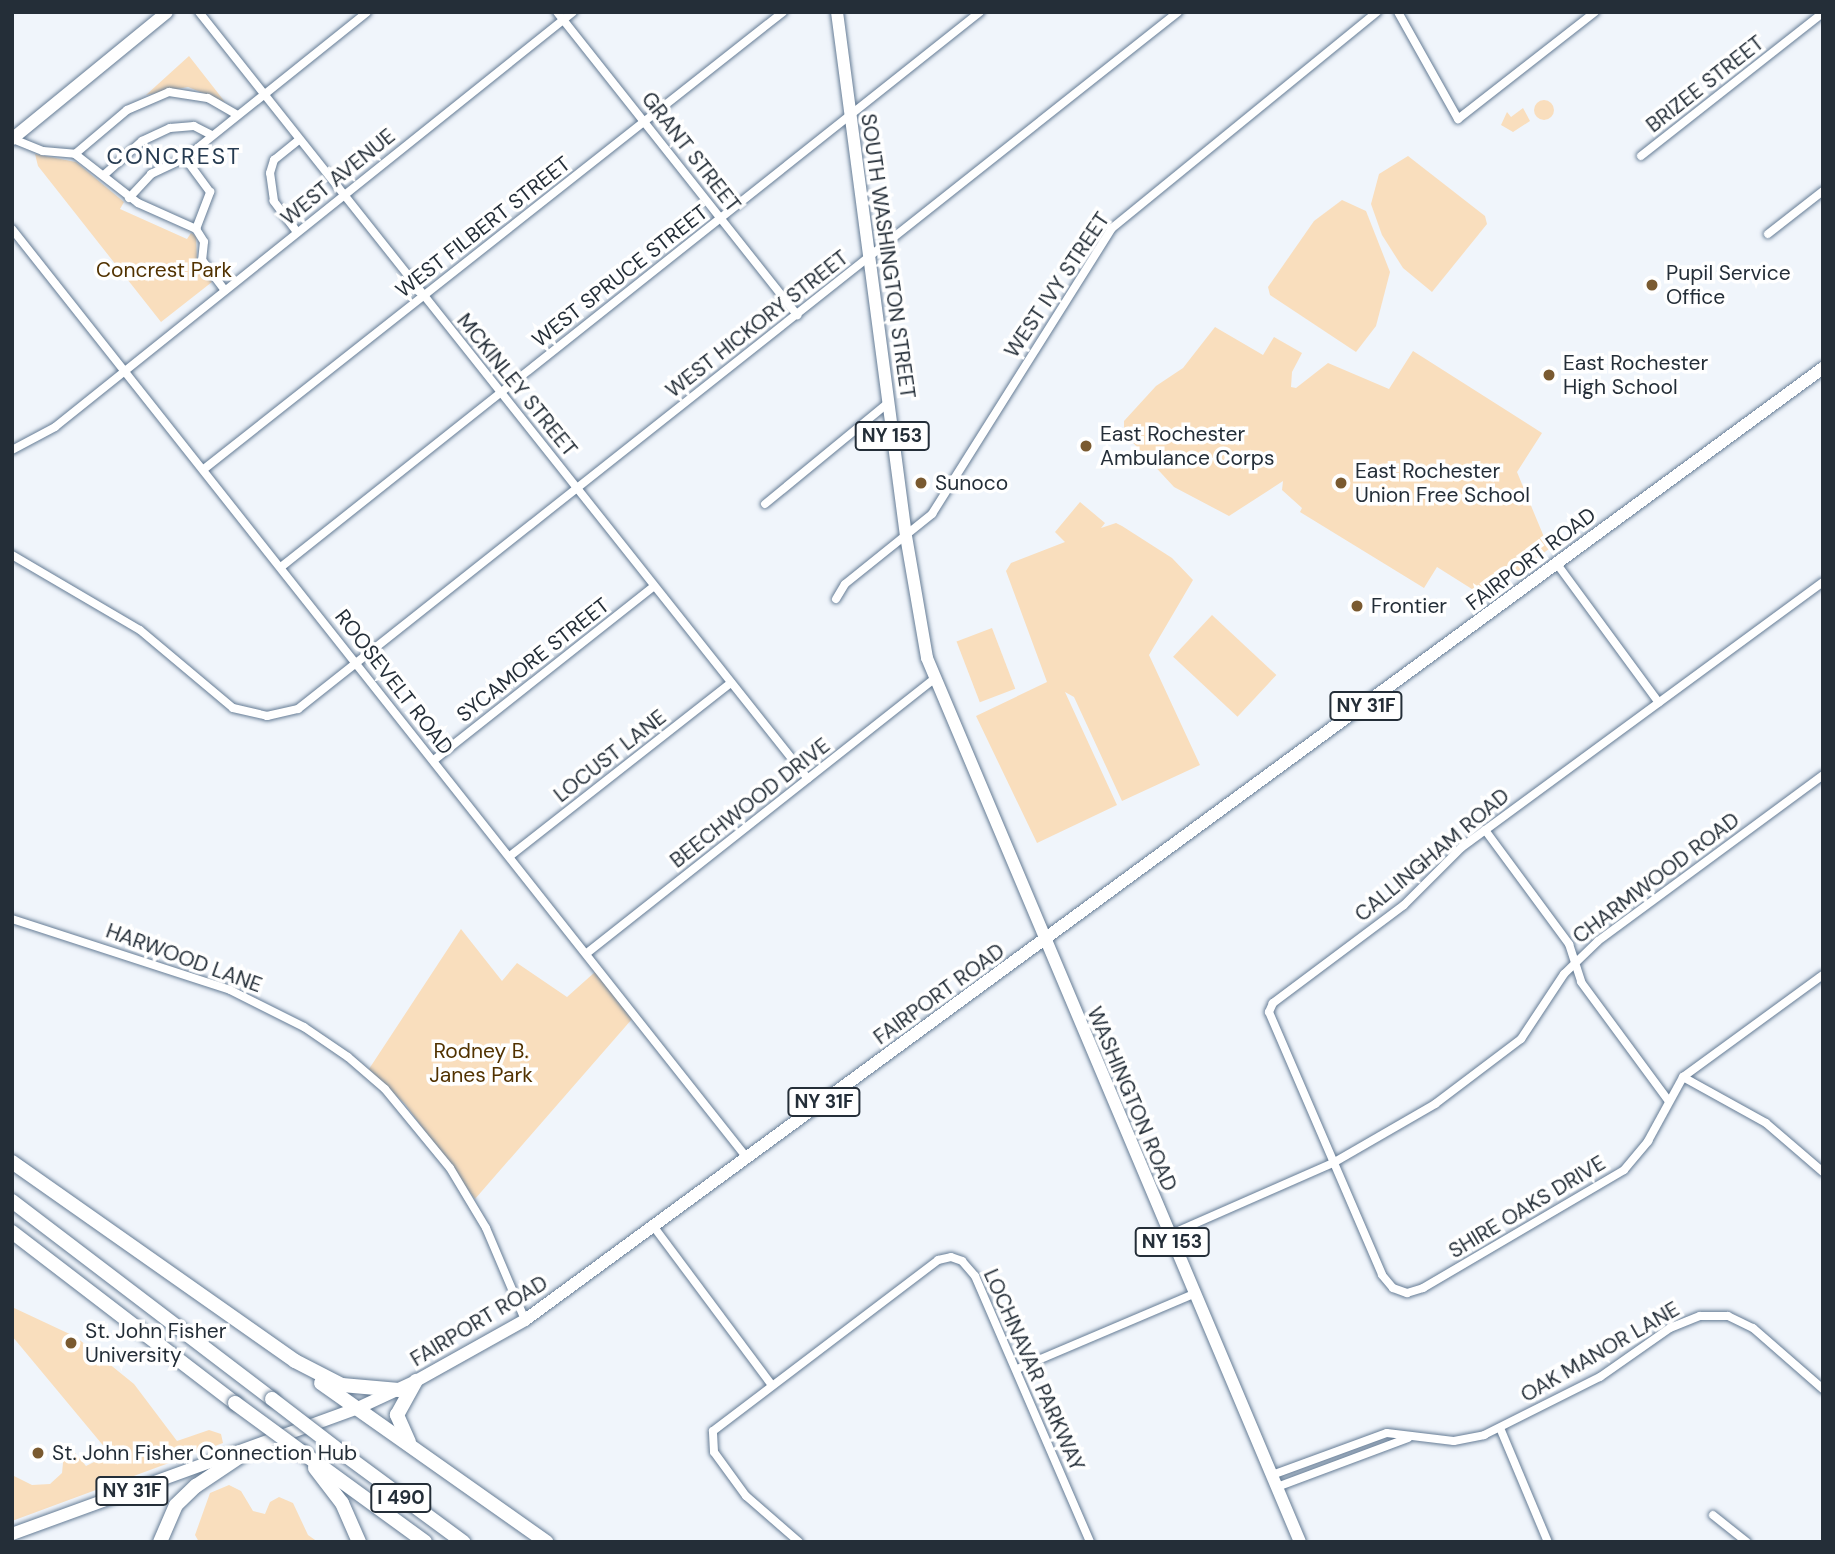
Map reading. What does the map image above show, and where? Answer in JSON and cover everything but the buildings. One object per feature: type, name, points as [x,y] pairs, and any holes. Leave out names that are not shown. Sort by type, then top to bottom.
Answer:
[{"type":"highway","points":[[12,1162],[546,1542]]},
{"type":"highway","name":"I 490","points":[[12,1201],[463,1542]]},
{"type":"highway","name":"I 490","points":[[12,1232],[235,1403],[425,1542]]},
{"type":"highway","points":[[295,1362],[342,1385],[399,1390]]},
{"type":"highway","points":[[416,1381],[397,1415],[400,1429],[419,1453]]},
{"type":"highway","points":[[160,1542],[176,1505],[196,1486],[251,1449]]},
{"type":"highway","points":[[303,1453],[342,1503],[359,1542]]},
{"type":"main road","points":[[12,139],[167,12]]},
{"type":"main road","name":"SOUTH WASHINGTON STREET","points":[[837,12],[921,637],[934,679],[1044,941]]},
{"type":"main road","name":"FAIRPORT ROAD","points":[[12,1534],[358,1408],[399,1390],[525,1320],[1823,368]]},
{"type":"main road","name":"WASHINGTON ROAD","points":[[1044,941],[1300,1542]]},
{"type":"street","name":"MCKINLEY STREET","points":[[199,12],[808,779]]},
{"type":"street","points":[[129,198],[151,174],[185,158],[367,12]]},
{"type":"street","name":"GRANT STREET","points":[[557,12],[797,315]]},
{"type":"street","name":"WEST AVENUE","points":[[12,450],[55,427],[573,12]]},
{"type":"street","name":"WEST FILBERT STREET","points":[[204,469],[783,12]]},
{"type":"street","name":"WEST SPRUCE STREET","points":[[281,566],[980,12]]},
{"type":"street","name":"WEST HICKORY STREET","points":[[12,555],[140,630],[219,699],[249,714],[275,715],[298,709],[1178,12]]},
{"type":"street","name":"WEST IVY STREET","points":[[836,599],[845,584],[932,514],[1112,228],[1377,12]]},
{"type":"street","points":[[1398,12],[1458,119],[1595,12]]},
{"type":"street","name":"BRIZEE STREET","points":[[1641,156],[1823,13]]},
{"type":"street","points":[[75,155],[127,110],[169,92],[208,98],[237,115]]},
{"type":"street","points":[[104,174],[142,142],[170,128],[194,126],[212,135]]},
{"type":"street","points":[[12,139],[43,151],[75,155],[104,174],[129,198],[196,229],[204,242],[202,260],[225,290]]},
{"type":"street","points":[[297,232],[274,201],[271,166],[299,139]]},
{"type":"street","points":[[185,158],[209,192],[196,229]]},
{"type":"street","points":[[1768,234],[1823,191]]},
{"type":"street","name":"ROOSEVELT ROAD","points":[[12,229],[747,1158]]},
{"type":"street","points":[[765,504],[888,403]]},
{"type":"street","points":[[1557,564],[1659,703]]},
{"type":"street","name":"CALLINGHAM ROAD","points":[[1333,1163],[1270,1020],[1269,1009],[1404,905],[1485,830],[1823,582]]},
{"type":"street","name":"SYCAMORE STREET","points":[[434,760],[654,586]]},
{"type":"street","name":"BEECHWOOD DRIVE","points":[[587,953],[934,679]]},
{"type":"street","name":"LOCUST LANE","points":[[510,856],[731,683]]},
{"type":"street","name":"CHARMWOOD ROAD","points":[[1169,1235],[1333,1163],[1435,1104],[1512,1047],[1536,1020],[1575,962],[1823,775]]},
{"type":"street","points":[[1485,830],[1569,944],[1581,982],[1668,1100]]},
{"type":"street","name":"HARWOOD LANE","points":[[12,919],[230,990],[304,1027],[348,1057],[385,1089],[450,1168],[486,1228],[525,1320]]},
{"type":"street","name":"SHIRE OAKS DRIVE","points":[[1333,1163],[1382,1275],[1400,1292],[1415,1292],[1624,1170],[1648,1141],[1668,1100],[1683,1077],[1823,975]]},
{"type":"street","points":[[1683,1077],[1766,1123],[1823,1172]]},
{"type":"street","points":[[654,1227],[771,1384],[717,1426],[712,1446],[754,1505],[799,1542]]},
{"type":"street","name":"LOCHNAVAR PARKWAY","points":[[771,1384],[938,1260],[951,1257],[962,1261],[975,1276],[1090,1542]]},
{"type":"street","points":[[1017,1369],[1194,1294]]},
{"type":"street","name":"OAK MANOR LANE","points":[[1274,1481],[1367,1437],[1387,1433],[1454,1441],[1500,1428],[1600,1377],[1670,1328],[1700,1316],[1728,1316],[1753,1328],[1823,1389]]},
{"type":"street","points":[[1500,1428],[1548,1542]]},
{"type":"street","name":"OAK MANOR LANE","points":[[1274,1481],[1415,1436]]},
{"type":"street","points":[[1713,1515],[1747,1542]]},
{"type":"green space","points":[[189,56],[225,102],[188,87],[146,95]]},
{"type":"green space","points":[[1544,100],[1551,103],[1554,110],[1551,117],[1544,120],[1537,117],[1534,110],[1537,103]]},
{"type":"green space","points":[[1523,108],[1530,121],[1513,132],[1501,125],[1507,112],[1511,117]]},
{"type":"green space","name":"Concrest Park","points":[[35,154],[76,162],[124,202],[120,209],[187,239],[191,233],[196,236],[197,261],[212,282],[161,322],[38,166]]},
{"type":"green space","points":[[1408,156],[1485,216],[1487,224],[1432,292],[1403,268],[1382,235],[1371,204],[1379,174]]},
{"type":"green space","points":[[1342,200],[1366,211],[1390,272],[1376,326],[1356,352],[1270,295],[1268,287],[1314,221]]},
{"type":"green space","points":[[1215,327],[1263,355],[1274,337],[1302,353],[1292,372],[1291,387],[1296,388],[1328,363],[1389,389],[1413,351],[1542,433],[1517,472],[1549,549],[1483,596],[1437,567],[1424,588],[1300,512],[1302,508],[1282,490],[1283,481],[1229,516],[1174,487],[1124,433],[1124,421],[1156,386],[1183,368]]},
{"type":"green space","points":[[1080,502],[1105,523],[1101,528],[1116,523],[1122,526],[1172,558],[1193,580],[1149,655],[1200,765],[1122,801],[1074,697],[1065,692],[1117,805],[1037,843],[976,716],[1047,682],[1006,571],[1011,563],[1065,542],[1055,532]]},
{"type":"green space","points":[[1212,615],[1276,675],[1237,717],[1173,657]]},
{"type":"green space","points":[[992,628],[1015,689],[980,702],[957,642]]},
{"type":"green space","name":"Rodney B. Janes Park","points":[[461,929],[502,981],[517,963],[567,997],[595,972],[632,1019],[475,1199],[405,1104],[369,1069]]},
{"type":"green space","points":[[12,1307],[76,1337],[134,1384],[177,1441],[209,1430],[221,1434],[223,1443],[12,1521],[12,1475],[32,1485],[50,1484],[62,1473],[64,1453],[71,1448],[86,1466],[102,1458],[106,1449],[12,1336]]},
{"type":"green space","points":[[229,1485],[241,1491],[253,1511],[265,1514],[270,1502],[279,1497],[293,1503],[308,1535],[318,1542],[199,1542],[195,1535],[210,1493]]},
{"type":"place","name":"Pupil Service Office","points":[[1652,285]]},
{"type":"place","name":"East Rochester High School","points":[[1549,375]]},
{"type":"place","name":"East Rochester Ambulance Corps","points":[[1086,446]]},
{"type":"place","name":"Sunoco","points":[[921,483]]},
{"type":"place","name":"East Rochester Union Free School","points":[[1341,483]]},
{"type":"place","name":"Frontier","points":[[1357,606]]},
{"type":"place","name":"St. John Fisher University","points":[[71,1343]]},
{"type":"place","name":"St. John Fisher Connection Hub","points":[[38,1453]]},
{"type":"district","name":"CONCREST","points":[[174,156]]}]
